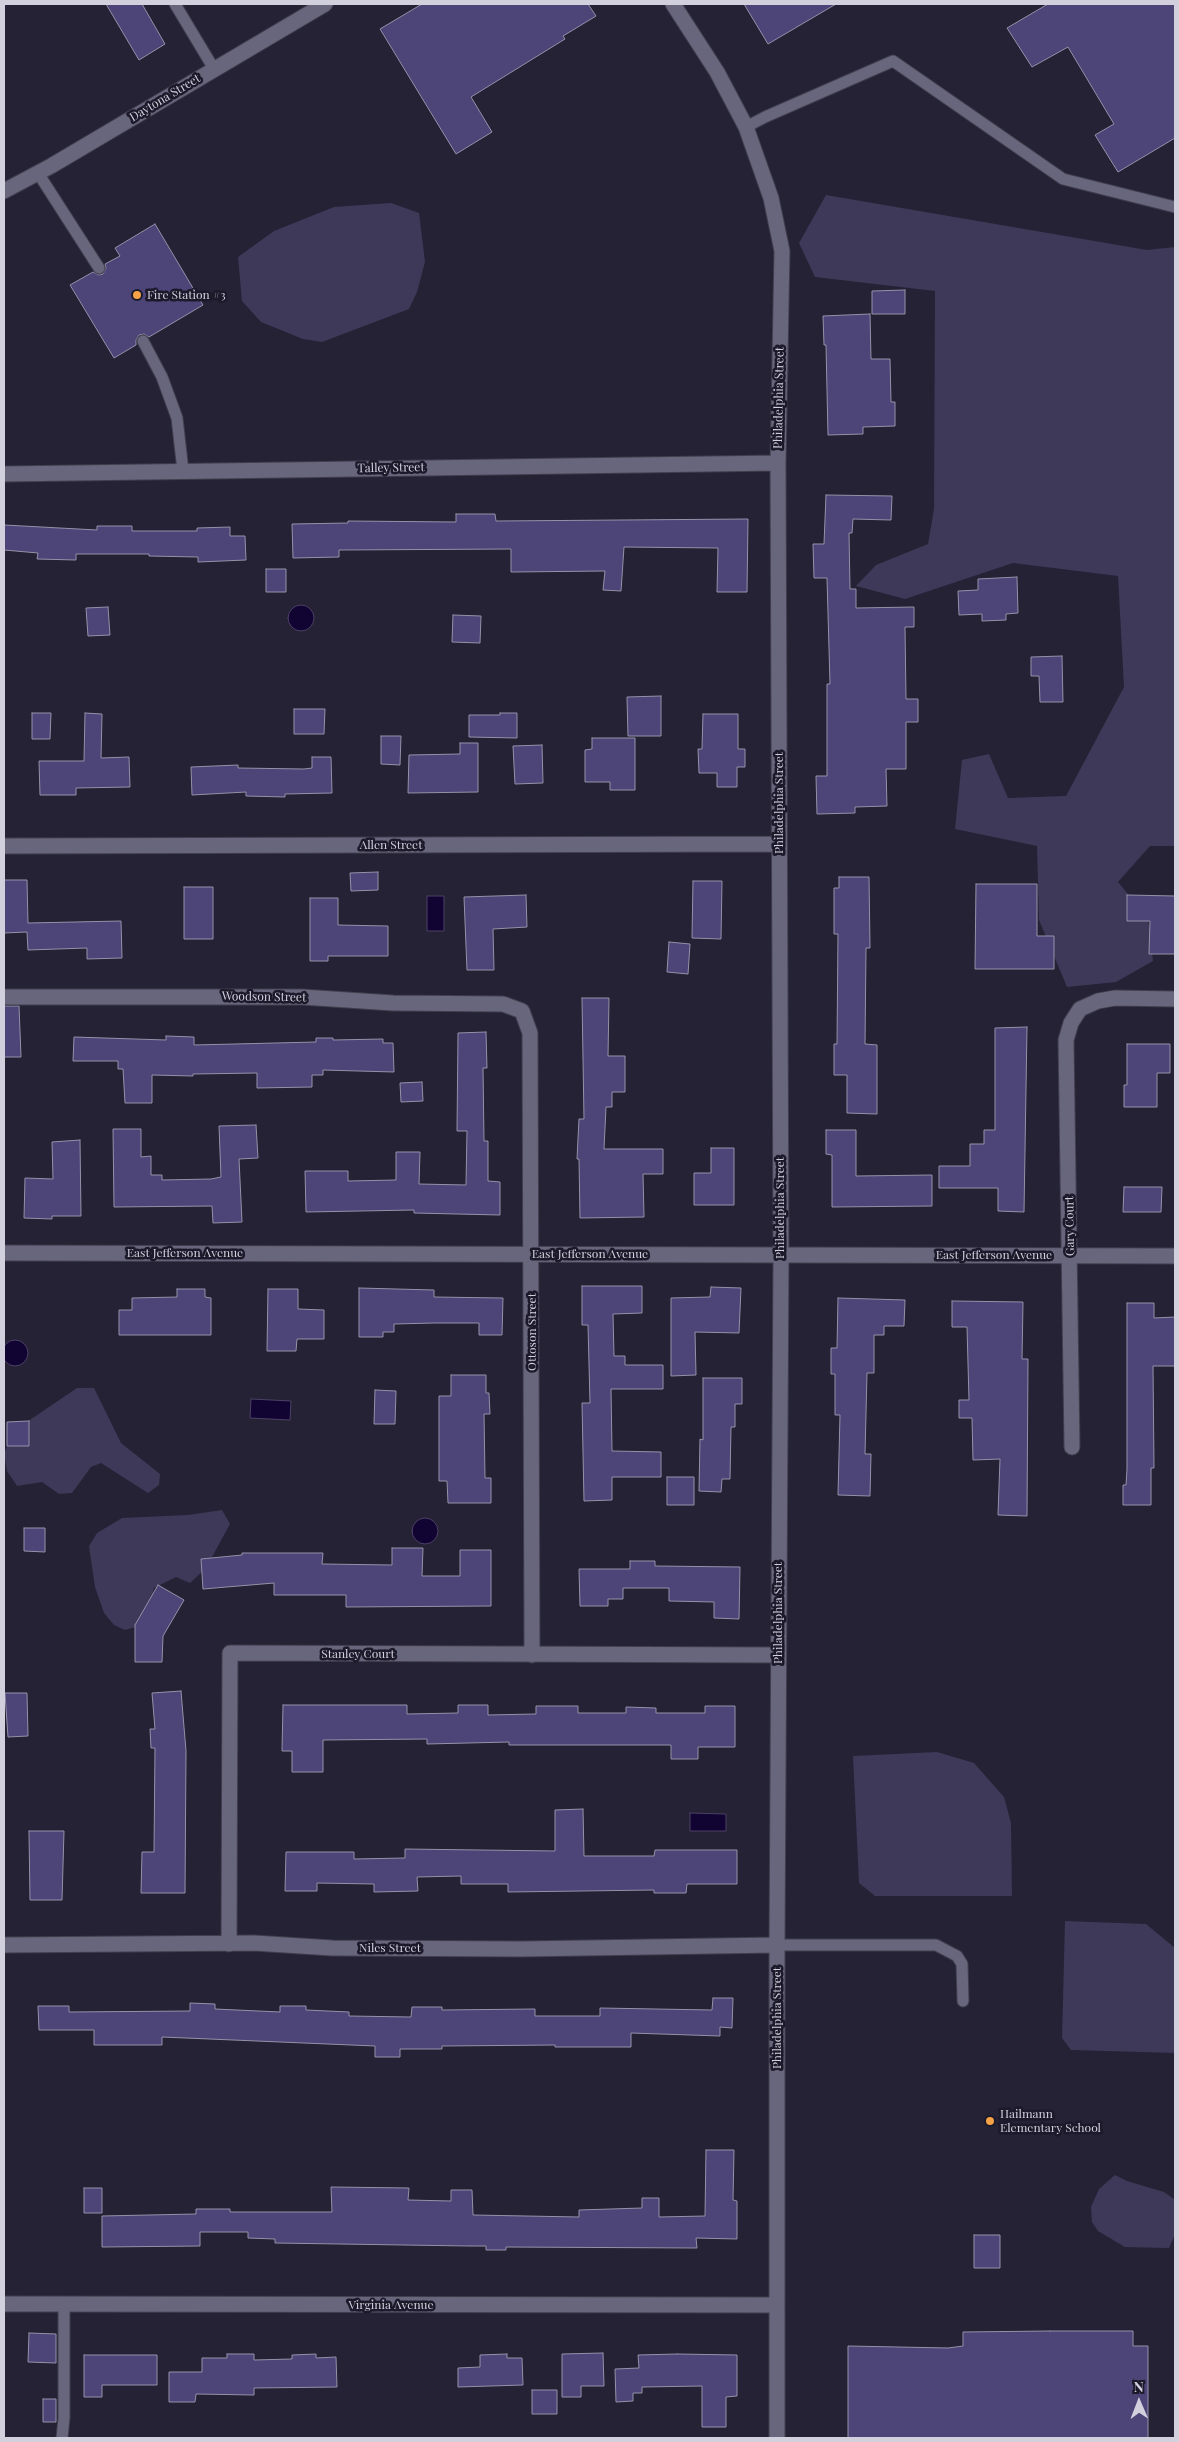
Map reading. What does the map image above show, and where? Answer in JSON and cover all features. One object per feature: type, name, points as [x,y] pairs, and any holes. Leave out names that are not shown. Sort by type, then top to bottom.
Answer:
[{"type":"street","name":"Daytona Street","points":[[4,191],[38,173],[325,4]]},
{"type":"street","name":"Philadelphia Street","points":[[673,4],[717,72],[746,127],[771,198],[782,251],[778,462],[781,1256],[776,1945],[777,2438]]},
{"type":"street","name":"Talley Street","points":[[4,474],[778,462]]},
{"type":"street","name":"Allen Street","points":[[4,846],[779,844]]},
{"type":"street","name":"Woodson Street","points":[[4,997],[327,998],[393,1003],[503,1004],[522,1011]]},
{"type":"street","name":"Gary Court","points":[[1072,1447],[1066,1040],[1071,1023],[1080,1009],[1098,1001],[1115,998],[1175,999]]},
{"type":"street","name":"Ottoson Street","points":[[522,1011],[530,1033],[532,1656]]},
{"type":"street","name":"East Jefferson Avenue","points":[[4,1253],[1175,1256]]},
{"type":"street","name":"Stanley Court","points":[[229,1944],[230,1653],[532,1656],[778,1655]]},
{"type":"street","name":"Niles Street","points":[[4,1944],[195,1943],[282,1944],[332,1948],[521,1949],[776,1945]]},
{"type":"street","name":"Virginia Avenue","points":[[4,2304],[778,2305]]},
{"type":"lane","points":[[175,4],[214,69]]},
{"type":"lane","points":[[746,127],[764,117],[893,61],[1063,179],[1175,207]]},
{"type":"lane","points":[[38,173],[99,268]]},
{"type":"lane","points":[[143,341],[162,377],[177,418],[183,471]]},
{"type":"lane","points":[[776,1945],[936,1945],[957,1956],[962,1964],[963,2001]]},
{"type":"lane","points":[[62,2438],[64,2418],[64,2304]]},
{"type":"shaded area","points":[[826,195],[1147,250],[1175,247],[1175,846],[1150,846],[1118,882],[1148,918],[1153,961],[1116,982],[1067,987],[1039,920],[1037,846],[955,829],[962,760],[989,754],[1008,798],[1066,796],[1124,687],[1118,576],[1013,563],[905,599],[856,586],[876,565],[928,544],[934,509],[935,291],[815,277],[799,243]]},
{"type":"shaded area","points":[[391,203],[419,213],[425,262],[417,292],[409,309],[322,342],[303,339],[261,322],[242,301],[238,257],[274,231],[334,207]]},
{"type":"shaded area","points":[[301,605],[310,609],[314,618],[310,627],[301,631],[292,627],[288,618],[292,609]]},
{"type":"shaded area","points":[[427,896],[444,896],[444,931],[427,931]]},
{"type":"shaded area","points":[[15,1340],[24,1344],[28,1353],[24,1362],[15,1366],[6,1362],[2,1353],[6,1344]]},
{"type":"shaded area","points":[[77,1388],[94,1388],[121,1443],[160,1474],[159,1485],[148,1493],[101,1463],[91,1467],[72,1493],[59,1494],[42,1482],[17,1486],[7,1471],[4,1454],[12,1432]]},
{"type":"shaded area","points":[[251,1399],[291,1401],[290,1420],[250,1418]]},
{"type":"shaded area","points":[[222,1510],[230,1524],[206,1568],[190,1583],[176,1577],[154,1588],[143,1625],[125,1630],[114,1625],[104,1613],[95,1587],[89,1546],[97,1533],[122,1518],[188,1515]]},
{"type":"shaded area","points":[[425,1518],[434,1522],[438,1531],[434,1540],[425,1544],[416,1540],[412,1531],[416,1522]]},
{"type":"shaded area","points":[[937,1752],[974,1763],[1004,1797],[1011,1823],[1012,1896],[875,1896],[859,1883],[853,1756]]},
{"type":"shaded area","points":[[690,1813],[726,1814],[726,1831],[690,1831]]},
{"type":"shaded area","points":[[1065,1921],[1146,1924],[1175,1948],[1175,2053],[1071,2050],[1062,2038]]},
{"type":"shaded area","points":[[1115,2175],[1127,2181],[1164,2192],[1174,2199],[1175,2234],[1169,2248],[1125,2247],[1098,2231],[1092,2222],[1091,2207],[1099,2189]]},
{"type":"building","points":[[106,4],[142,4],[165,44],[139,60]]},
{"type":"building","points":[[422,4],[588,4],[596,16],[563,36],[565,39],[471,97],[492,132],[456,154],[380,29]]},
{"type":"building","points":[[744,4],[836,4],[768,44]]},
{"type":"building","points":[[1048,4],[1175,4],[1175,138],[1118,172],[1095,135],[1114,124],[1068,47],[1032,67],[1007,28]]},
{"type":"building","name":"Fire Station #3","points":[[155,224],[203,305],[149,337],[144,334],[139,335],[136,345],[114,358],[70,285],[93,272],[99,275],[103,274],[106,268],[105,264],[120,256],[115,248]]},
{"type":"building","points":[[905,290],[905,314],[872,314],[872,291]]},
{"type":"building","points":[[870,314],[871,359],[890,359],[891,402],[895,402],[895,426],[863,427],[863,434],[828,435],[826,345],[824,345],[823,316]]},
{"type":"building","points":[[826,495],[892,496],[891,520],[853,519],[852,533],[849,533],[850,589],[856,589],[856,608],[914,607],[914,627],[905,627],[906,699],[918,699],[918,722],[906,722],[906,769],[886,769],[887,806],[855,807],[855,813],[817,814],[816,776],[827,776],[827,684],[830,684],[827,578],[814,578],[813,544],[824,544]]},
{"type":"building","points":[[456,514],[495,514],[496,521],[748,519],[747,592],[717,592],[718,548],[624,547],[621,591],[603,590],[605,571],[511,572],[511,549],[339,550],[339,557],[293,558],[292,524],[348,523],[348,521],[456,522]]},
{"type":"building","points":[[4,525],[97,530],[97,526],[132,526],[132,531],[197,531],[197,528],[230,527],[230,536],[245,536],[246,560],[198,562],[198,557],[149,556],[149,554],[76,554],[76,560],[37,559],[38,553],[4,550]]},
{"type":"building","points":[[266,569],[286,569],[286,592],[266,592]]},
{"type":"building","points":[[1017,577],[1018,613],[1006,614],[1006,620],[982,621],[982,614],[959,615],[958,591],[978,590],[978,579]]},
{"type":"building","points":[[108,607],[110,635],[88,636],[86,608]]},
{"type":"building","points":[[453,615],[481,616],[480,643],[452,642]]},
{"type":"building","points":[[1062,656],[1063,702],[1040,702],[1039,676],[1031,676],[1031,657]]},
{"type":"building","points":[[661,696],[661,736],[628,736],[627,697]]},
{"type":"building","points":[[294,709],[325,709],[324,734],[294,734]]},
{"type":"building","points":[[32,713],[51,713],[50,739],[32,739]]},
{"type":"building","points":[[85,713],[102,714],[101,758],[129,757],[130,787],[76,788],[76,795],[40,795],[39,761],[84,761]]},
{"type":"building","points":[[500,713],[517,713],[517,738],[469,737],[469,715],[500,715]]},
{"type":"building","points":[[703,714],[738,714],[738,749],[745,749],[745,767],[737,767],[737,787],[717,787],[717,773],[699,773],[698,749],[702,749]]},
{"type":"building","points":[[381,736],[401,736],[400,765],[381,764]]},
{"type":"building","points":[[592,738],[635,738],[635,790],[610,790],[610,782],[585,782],[585,750],[592,749]]},
{"type":"building","points":[[460,743],[478,743],[478,792],[408,793],[409,755],[460,754]]},
{"type":"building","points":[[542,745],[543,783],[515,784],[513,746]]},
{"type":"building","points":[[312,757],[331,757],[332,793],[285,794],[285,797],[246,796],[246,792],[192,795],[191,767],[238,765],[238,768],[304,769],[312,768]]},
{"type":"building","points":[[378,872],[378,890],[351,891],[350,873]]},
{"type":"building","points":[[839,877],[869,877],[870,948],[866,948],[865,1044],[877,1045],[877,1114],[847,1113],[847,1075],[834,1075],[834,1044],[837,1044],[838,934],[834,934],[834,888],[839,888]]},
{"type":"building","points":[[4,880],[27,880],[28,923],[121,921],[122,958],[87,959],[87,948],[28,950],[27,932],[4,933]]},
{"type":"building","points":[[693,881],[722,881],[721,939],[692,938]]},
{"type":"building","points":[[976,884],[1037,884],[1037,936],[1054,936],[1054,969],[975,969]]},
{"type":"building","points":[[184,887],[213,887],[213,939],[184,939]]},
{"type":"building","points":[[526,895],[527,927],[493,929],[494,970],[467,970],[464,897]]},
{"type":"building","points":[[1127,895],[1175,896],[1175,954],[1149,954],[1150,921],[1127,921]]},
{"type":"building","points":[[310,898],[338,898],[338,925],[388,926],[388,956],[328,956],[328,961],[310,961]]},
{"type":"building","points":[[669,942],[690,944],[688,974],[667,972]]},
{"type":"building","points":[[582,998],[609,998],[608,1056],[625,1056],[625,1092],[612,1092],[612,1107],[606,1107],[604,1149],[663,1149],[663,1174],[643,1174],[644,1217],[580,1218],[579,1159],[577,1159],[579,1119],[584,1119]]},
{"type":"building","points":[[4,1006],[19,1006],[21,1057],[4,1057]]},
{"type":"building","points":[[1027,1027],[1024,1212],[998,1211],[998,1188],[939,1188],[939,1166],[970,1166],[970,1144],[984,1144],[984,1130],[995,1130],[995,1028]]},
{"type":"building","points":[[486,1032],[487,1068],[483,1068],[484,1141],[488,1141],[488,1181],[500,1182],[500,1215],[414,1213],[414,1210],[306,1212],[305,1171],[348,1171],[348,1181],[396,1180],[396,1152],[420,1152],[419,1184],[466,1185],[467,1131],[457,1131],[458,1033]]},
{"type":"building","points":[[166,1036],[194,1037],[194,1045],[316,1042],[316,1038],[333,1038],[333,1040],[383,1039],[383,1043],[393,1043],[394,1072],[323,1070],[323,1075],[312,1075],[312,1087],[257,1088],[257,1073],[193,1074],[193,1076],[152,1075],[152,1103],[125,1103],[123,1069],[118,1069],[118,1061],[73,1061],[74,1037],[166,1040]]},
{"type":"building","points":[[1127,1044],[1170,1044],[1170,1073],[1157,1073],[1157,1107],[1124,1107],[1124,1085],[1127,1085]]},
{"type":"building","points":[[422,1082],[423,1101],[401,1102],[400,1083]]},
{"type":"building","points":[[256,1125],[258,1158],[239,1159],[242,1222],[213,1223],[212,1206],[114,1207],[113,1129],[141,1129],[141,1157],[151,1156],[151,1175],[162,1175],[162,1180],[211,1179],[221,1177],[219,1126]]},
{"type":"building","points":[[826,1130],[856,1130],[856,1176],[932,1175],[932,1206],[832,1207],[832,1155],[826,1154]]},
{"type":"building","points":[[80,1140],[81,1216],[52,1216],[52,1219],[24,1218],[25,1178],[53,1179],[52,1142]]},
{"type":"building","points":[[711,1148],[734,1148],[734,1205],[694,1205],[694,1173],[711,1173]]},
{"type":"building","points":[[1124,1187],[1162,1187],[1161,1212],[1123,1212]]},
{"type":"building","points":[[582,1286],[642,1286],[642,1313],[613,1314],[614,1356],[625,1356],[625,1365],[663,1365],[663,1389],[611,1389],[612,1451],[661,1452],[661,1477],[612,1477],[612,1500],[584,1501],[582,1403],[590,1403],[588,1325],[582,1325]]},
{"type":"building","points":[[711,1287],[741,1288],[739,1333],[695,1332],[696,1375],[671,1376],[671,1298],[710,1297]]},
{"type":"building","points":[[359,1288],[434,1290],[434,1297],[503,1298],[502,1335],[479,1335],[479,1323],[434,1323],[394,1324],[394,1332],[383,1332],[383,1337],[359,1337]]},
{"type":"building","points":[[177,1289],[205,1289],[205,1297],[211,1298],[211,1335],[119,1335],[119,1310],[132,1310],[132,1298],[177,1297]]},
{"type":"building","points":[[268,1289],[298,1289],[298,1309],[324,1310],[324,1339],[297,1339],[296,1351],[267,1351]]},
{"type":"building","points":[[838,1298],[905,1300],[904,1326],[884,1326],[884,1335],[874,1335],[874,1373],[867,1373],[865,1454],[871,1454],[870,1496],[838,1495],[840,1415],[835,1415],[835,1374],[831,1374],[831,1348],[837,1348]]},
{"type":"building","points":[[952,1301],[1023,1302],[1022,1359],[1028,1359],[1027,1516],[998,1515],[1000,1459],[973,1460],[972,1418],[959,1418],[959,1400],[969,1400],[967,1327],[952,1327]]},
{"type":"building","points":[[1127,1303],[1154,1303],[1154,1318],[1175,1317],[1175,1366],[1153,1366],[1154,1468],[1151,1468],[1151,1505],[1123,1505],[1123,1485],[1126,1485],[1127,1469]]},
{"type":"building","points":[[451,1375],[486,1375],[486,1393],[489,1393],[490,1414],[484,1414],[485,1478],[491,1478],[491,1503],[448,1503],[447,1481],[439,1481],[439,1396],[451,1396]]},
{"type":"building","points":[[703,1378],[742,1378],[742,1404],[735,1404],[735,1427],[731,1427],[730,1479],[722,1479],[721,1492],[699,1491],[700,1439],[703,1440]]},
{"type":"building","points":[[375,1390],[396,1391],[395,1424],[374,1424]]},
{"type":"building","points":[[29,1421],[29,1446],[7,1446],[7,1422]]},
{"type":"building","points":[[667,1477],[694,1477],[694,1505],[667,1505]]},
{"type":"building","points":[[24,1528],[45,1528],[45,1552],[24,1551]]},
{"type":"building","points":[[392,1548],[423,1548],[422,1576],[460,1576],[460,1550],[491,1550],[491,1606],[346,1607],[346,1595],[274,1595],[274,1583],[203,1589],[201,1559],[242,1555],[242,1553],[323,1553],[322,1564],[392,1565]]},
{"type":"building","points":[[630,1561],[655,1561],[655,1566],[740,1567],[739,1619],[714,1618],[714,1602],[669,1601],[669,1588],[623,1588],[623,1599],[608,1599],[608,1606],[580,1606],[579,1569],[630,1569]]},
{"type":"building","points":[[158,1585],[184,1600],[163,1636],[162,1662],[135,1662],[135,1625]]},
{"type":"building","points":[[181,1691],[186,1751],[185,1893],[141,1893],[142,1852],[154,1852],[155,1748],[151,1748],[150,1729],[155,1729],[152,1693]]},
{"type":"building","points":[[5,1693],[27,1693],[28,1736],[8,1737]]},
{"type":"building","points":[[283,1705],[407,1705],[407,1714],[458,1713],[458,1705],[488,1705],[488,1715],[536,1714],[536,1706],[578,1706],[578,1713],[626,1713],[626,1707],[656,1708],[656,1713],[705,1713],[705,1706],[735,1706],[735,1747],[698,1747],[698,1759],[671,1759],[671,1745],[509,1745],[509,1742],[427,1744],[427,1739],[323,1740],[323,1772],[292,1772],[292,1751],[282,1751]]},
{"type":"building","points":[[583,1809],[584,1856],[654,1856],[655,1850],[737,1850],[737,1884],[687,1884],[686,1893],[654,1893],[654,1890],[508,1892],[508,1884],[461,1884],[461,1876],[417,1877],[418,1891],[374,1892],[374,1884],[317,1883],[317,1891],[285,1891],[286,1852],[354,1852],[354,1859],[405,1858],[405,1849],[555,1851],[555,1810]]},
{"type":"building","points":[[29,1831],[64,1831],[62,1900],[30,1900]]},
{"type":"building","points":[[713,1998],[733,1998],[732,2028],[720,2027],[720,2036],[631,2033],[631,2047],[555,2047],[555,2045],[442,2046],[442,2049],[400,2049],[400,2057],[375,2057],[375,2046],[162,2037],[162,2045],[94,2045],[94,2030],[39,2030],[38,2006],[69,2006],[69,2012],[190,2011],[190,2003],[215,2004],[215,2009],[280,2012],[280,2006],[306,2006],[306,2010],[349,2012],[349,2016],[411,2017],[412,2007],[442,2007],[442,2010],[535,2009],[535,2016],[600,2016],[600,2008],[712,2010]]},
{"type":"building","points":[[706,2150],[734,2150],[733,2200],[737,2201],[737,2239],[696,2238],[697,2248],[506,2247],[506,2250],[486,2250],[486,2246],[275,2243],[275,2239],[248,2238],[248,2232],[200,2232],[200,2246],[102,2247],[102,2216],[196,2214],[196,2209],[230,2209],[230,2212],[332,2212],[331,2187],[409,2188],[408,2200],[451,2201],[451,2190],[472,2190],[473,2215],[579,2217],[579,2210],[642,2208],[642,2198],[659,2198],[659,2217],[705,2216]]},
{"type":"building","points":[[84,2188],[102,2188],[102,2213],[84,2213]]},
{"type":"building","points":[[974,2235],[1000,2235],[1000,2268],[974,2268]]},
{"type":"building","points":[[1133,2331],[1133,2346],[1148,2346],[1148,2438],[848,2438],[848,2346],[948,2348],[963,2346],[963,2332]]},
{"type":"building","points":[[29,2333],[56,2334],[56,2363],[28,2362]]},
{"type":"building","points":[[603,2353],[604,2386],[581,2386],[581,2397],[562,2397],[562,2354]]},
{"type":"building","points":[[227,2354],[254,2354],[254,2360],[292,2359],[292,2355],[316,2354],[316,2358],[336,2357],[337,2387],[254,2388],[254,2395],[196,2394],[195,2402],[169,2402],[169,2372],[202,2372],[202,2358],[227,2358]]},
{"type":"building","points":[[507,2354],[507,2358],[522,2358],[523,2385],[458,2387],[458,2368],[480,2367],[480,2355]]},
{"type":"building","points":[[84,2355],[157,2355],[157,2385],[102,2385],[102,2397],[84,2397]]},
{"type":"building","points":[[638,2355],[737,2355],[737,2396],[726,2397],[726,2427],[702,2427],[702,2386],[642,2387],[642,2393],[633,2393],[633,2401],[616,2402],[615,2369],[639,2368]]},
{"type":"building","points":[[532,2390],[557,2390],[557,2414],[532,2414]]},
{"type":"building","points":[[43,2399],[56,2399],[56,2422],[43,2422]]},
{"type":"place","name":"Fire Station #3","points":[[137,295]]},
{"type":"place","name":"Hailmann Elementary School","points":[[990,2121]]}]
